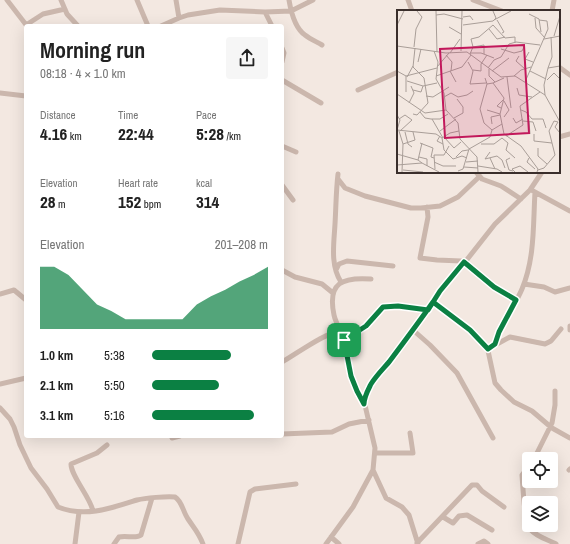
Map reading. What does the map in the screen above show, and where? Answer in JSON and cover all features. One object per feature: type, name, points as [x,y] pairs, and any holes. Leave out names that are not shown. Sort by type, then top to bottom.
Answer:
[{"type":"street","points":[[7,0],[25,24]]},
{"type":"street","points":[[61,0],[69,16],[76,24]]},
{"type":"street","points":[[137,0],[147,24]]},
{"type":"street","points":[[176,0],[179,18]]},
{"type":"street","points":[[289,0],[291,11],[297,25],[304,34],[322,45]]},
{"type":"street","points":[[166,24],[179,18],[220,10],[265,12],[291,11],[313,0]]},
{"type":"street","points":[[408,0],[412,10]]},
{"type":"street","points":[[474,0],[499,10]]},
{"type":"street","points":[[552,10],[554,0]]},
{"type":"street","points":[[29,24],[43,14],[65,9]]},
{"type":"street","points":[[265,12],[271,24]]},
{"type":"street","points":[[560,68],[570,75]]},
{"type":"street","points":[[358,90],[397,72]]},
{"type":"street","points":[[284,81],[321,102]]},
{"type":"street","points":[[0,93],[24,96]]},
{"type":"street","points":[[560,137],[570,134]]},
{"type":"street","points":[[284,147],[296,152]]},
{"type":"street","points":[[364,404],[365,396],[372,382],[381,373],[433,302],[495,224],[521,199],[532,191],[541,173]]},
{"type":"street","points":[[341,282],[336,270],[333,243],[338,177],[345,188],[365,196],[411,208],[440,206],[458,197],[477,174],[486,181],[501,186],[521,199]]},
{"type":"street","points":[[284,188],[293,200]]},
{"type":"street","points":[[532,191],[570,211]]},
{"type":"street","points":[[495,344],[499,332],[524,284],[530,265],[532,254],[532,191]]},
{"type":"street","points":[[427,208],[428,217],[420,258],[459,260],[464,262],[494,287],[516,300]]},
{"type":"street","points":[[336,270],[339,264],[347,261],[393,266]]},
{"type":"street","points":[[284,271],[296,277],[322,284],[333,293]]},
{"type":"street","points":[[326,544],[353,507],[373,470],[374,453],[369,420],[364,404],[351,376],[344,340],[339,332],[339,327],[334,315],[333,293],[341,282],[351,279],[371,279]]},
{"type":"street","points":[[524,284],[544,287],[555,292],[570,288]]},
{"type":"street","points":[[0,294],[14,290],[24,298]]},
{"type":"street","points":[[433,302],[470,330],[488,349],[496,385],[514,402],[532,411],[551,427],[570,438]]},
{"type":"street","points":[[344,340],[366,326],[383,307],[398,306],[428,310]]},
{"type":"street","points":[[488,349],[510,337],[546,344],[551,341],[562,329]]},
{"type":"street","points":[[413,330],[457,373],[493,438]]},
{"type":"street","points":[[284,361],[304,350],[316,341],[332,333],[339,332]]},
{"type":"street","points":[[0,384],[24,378]]},
{"type":"street","points":[[538,452],[551,427],[554,410],[554,391]]},
{"type":"street","points":[[0,408],[10,419],[31,468],[47,489],[56,506],[61,509],[79,512],[111,508],[141,499],[177,498],[188,520],[198,532],[204,544]]},
{"type":"street","points":[[284,434],[332,432],[349,424],[369,420]]},
{"type":"street","points":[[374,453],[414,453],[410,433]]},
{"type":"street","points":[[93,511],[88,497],[72,471],[71,464],[97,454],[107,445]]},
{"type":"street","points":[[373,470],[386,498],[402,507],[409,515],[418,544]]},
{"type":"street","points":[[238,544],[250,492],[255,489],[296,484]]},
{"type":"street","points":[[418,544],[474,484],[504,507]]},
{"type":"street","points":[[523,488],[528,525],[532,531],[556,544]]},
{"type":"street","points":[[114,544],[119,537],[137,537],[141,534],[152,498]]},
{"type":"street","points":[[75,544],[79,512]]},
{"type":"street","points":[[443,516],[453,523],[459,516],[468,515],[492,530]]},
{"type":"street","points":[[331,538],[339,544]]},
{"type":"street","points":[[478,544],[483,541],[488,544]]},
{"type":"route","points":[[344,340],[351,376],[364,404],[365,396],[372,382],[381,373],[428,310],[433,302],[470,330],[487,346],[488,349],[495,344],[499,332],[516,300],[494,287],[464,262],[440,291],[433,302],[428,310],[424,308],[398,306],[380,308],[366,326],[344,340]]}]
